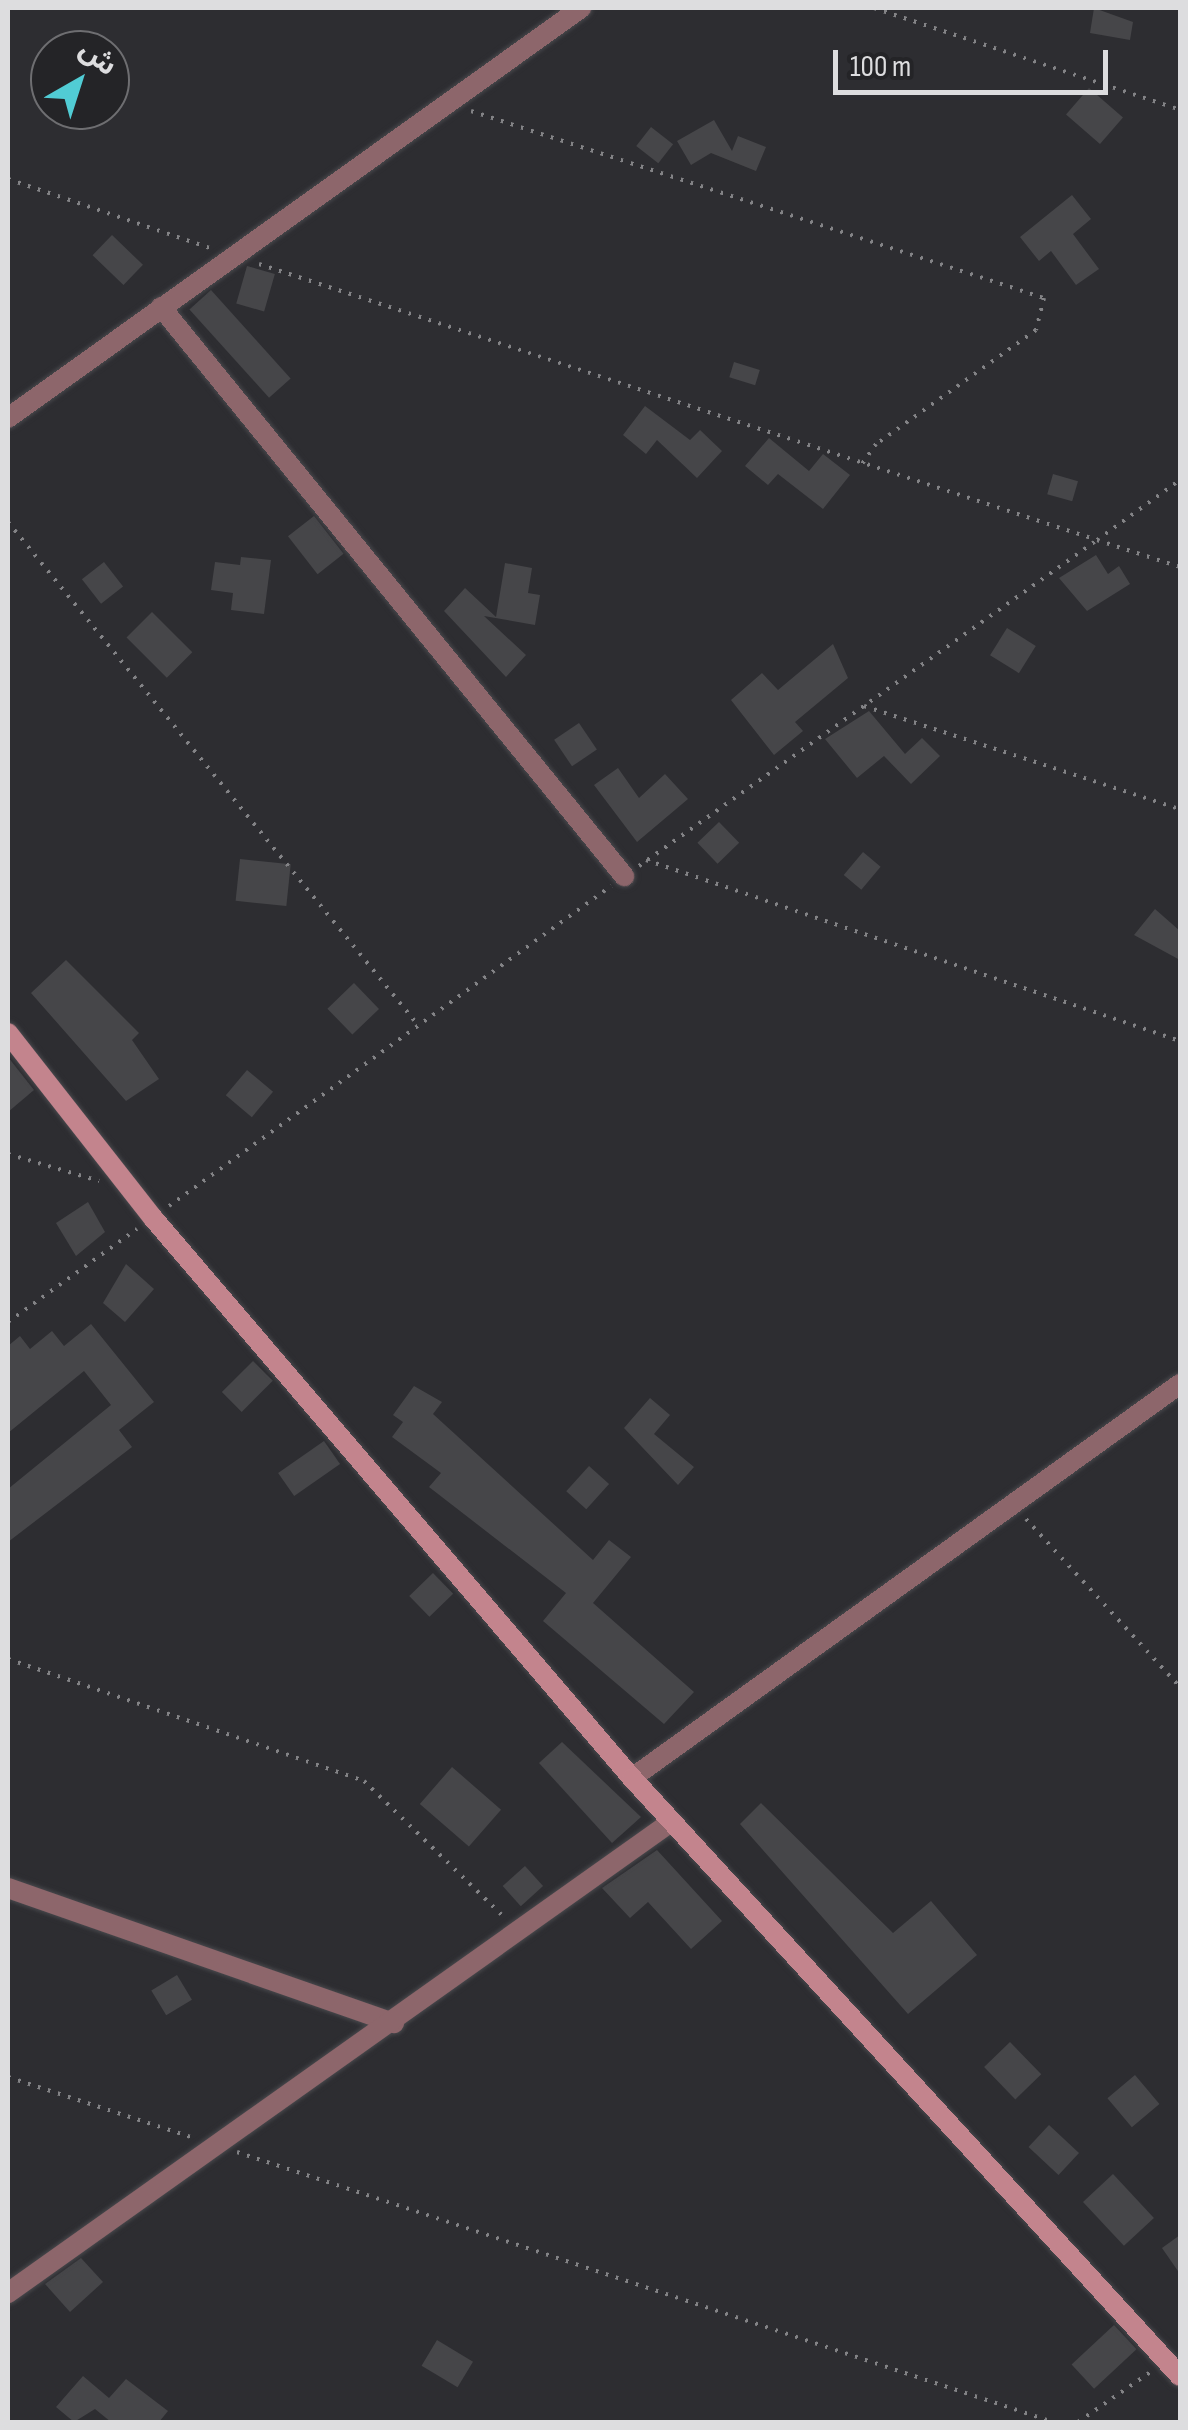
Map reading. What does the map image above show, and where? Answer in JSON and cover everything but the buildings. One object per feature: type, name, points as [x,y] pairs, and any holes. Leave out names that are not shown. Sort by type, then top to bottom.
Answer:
[{"type":"main road","points":[[8,1033],[153,1218],[632,1778],[1173,2369]]},
{"type":"street","points":[[8,418],[581,8]]},
{"type":"street","points":[[161,306],[624,876]]},
{"type":"street","points":[[632,1778],[1180,1384]]},
{"type":"street","points":[[8,2293],[520,1934],[671,1822]]},
{"type":"street","points":[[8,1888],[394,2023]]},
{"type":"path","points":[[874,8],[1180,110]]},
{"type":"path","points":[[448,103],[1044,298],[1036,330],[876,444],[862,464]]},
{"type":"path","points":[[8,180],[1180,567]]},
{"type":"path","points":[[8,1322],[1180,480]]},
{"type":"path","points":[[8,522],[418,1025]]},
{"type":"path","points":[[864,706],[1180,809]]},
{"type":"path","points":[[646,860],[1180,1040]]},
{"type":"path","points":[[8,1154],[132,1190]]},
{"type":"path","points":[[1012,1504],[1180,1686]]},
{"type":"path","points":[[8,1659],[364,1781],[520,1934]]},
{"type":"path","points":[[8,2077],[1053,2422]]},
{"type":"path","points":[[1078,2422],[1173,2369]]}]
